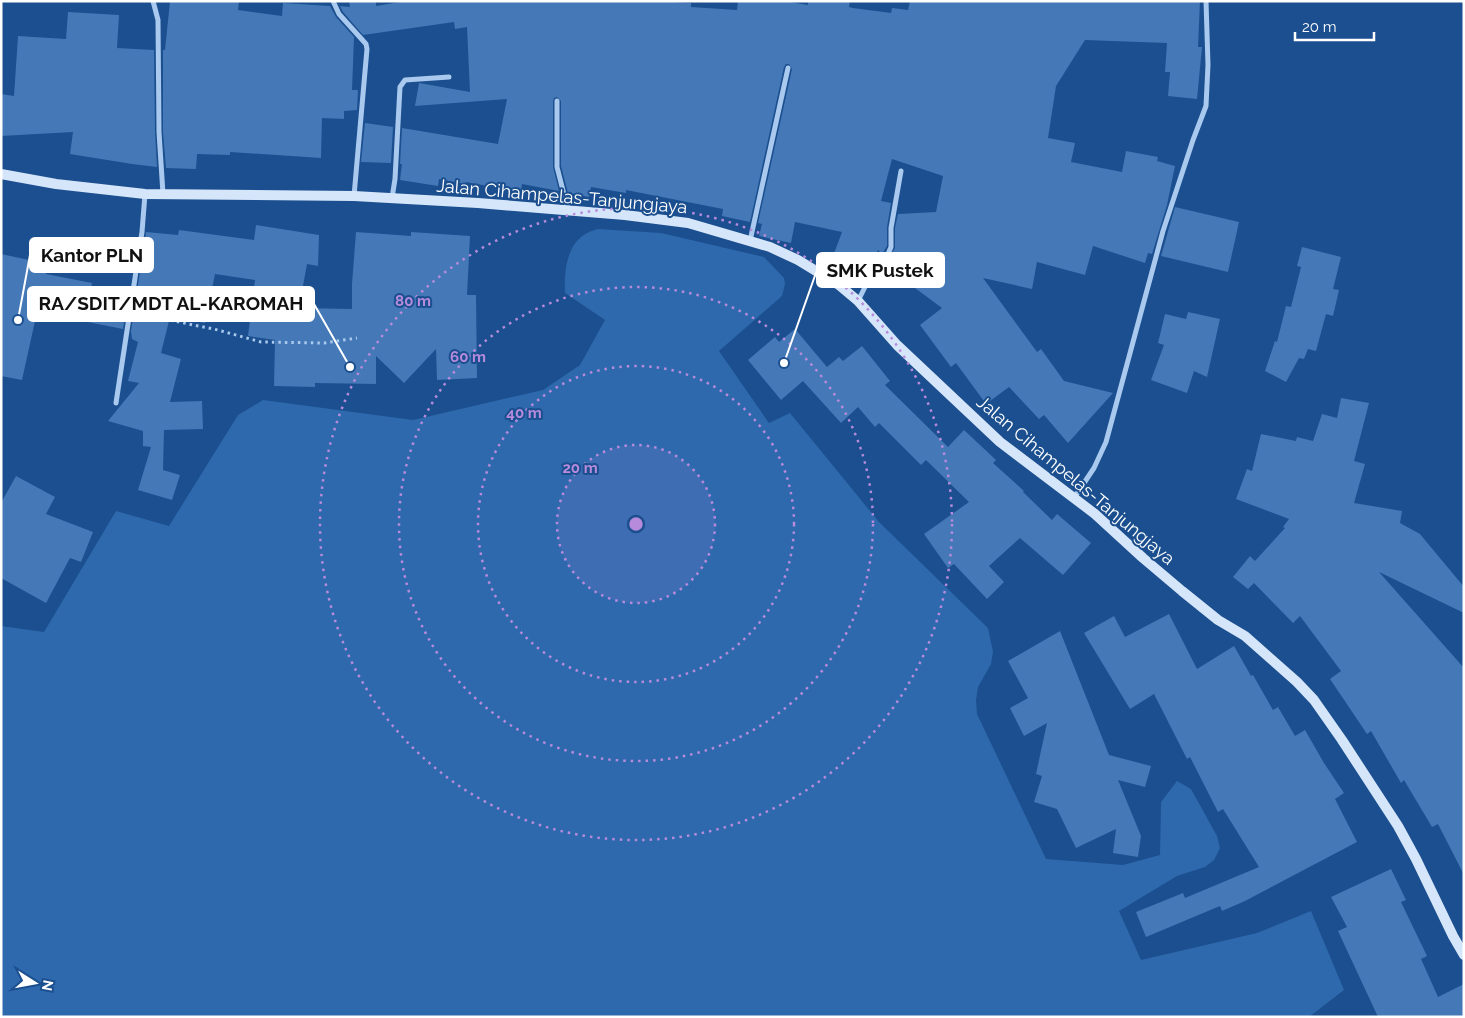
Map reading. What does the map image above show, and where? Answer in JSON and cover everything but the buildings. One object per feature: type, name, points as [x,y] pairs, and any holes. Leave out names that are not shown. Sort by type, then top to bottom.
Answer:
[{"type":"main road","name":"Jalan Cihampelas-Tanjungjaya","points":[[1,174],[56,184],[145,194],[354,196],[568,210],[688,223],[770,246],[798,260],[839,285],[858,301],[897,345],[1000,442],[1095,514],[1143,558],[1218,620],[1245,636],[1297,682],[1314,700],[1398,826],[1464,955]]},
{"type":"street","points":[[153,1],[158,20],[159,132],[163,194]]},
{"type":"street","points":[[333,1],[339,14],[366,44],[367,49],[354,196]]},
{"type":"street","points":[[1074,498],[1094,468],[1106,442],[1163,231],[1206,106],[1208,66],[1206,1]]},
{"type":"street","points":[[750,241],[788,68]]},
{"type":"street","points":[[392,198],[395,178],[400,87],[405,80],[449,77]]},
{"type":"street","points":[[557,101],[557,167],[568,210]]},
{"type":"street","points":[[858,301],[876,265],[888,254],[891,247],[891,228],[901,171]]},
{"type":"street","points":[[116,403],[142,232],[145,194]]},
{"type":"path","points":[[130,312],[218,330],[261,342],[324,342],[358,338]]},
{"type":"shaded area","points":[[598,229],[661,233],[764,257],[784,278],[785,284],[782,296],[719,351],[769,423],[790,413],[879,522],[988,628],[993,652],[991,664],[978,687],[976,700],[977,714],[1046,859],[1123,865],[1160,855],[1161,802],[1177,781],[1191,789],[1217,836],[1220,848],[1214,860],[1205,867],[1177,876],[1119,911],[1141,960],[1257,933],[1311,911],[1344,990],[1309,1017],[1,1017],[1,626],[44,632],[116,511],[169,526],[238,415],[263,400],[413,420],[543,390],[580,365],[605,320],[565,293],[566,268],[575,244],[588,232]]},
{"type":"place","name":"Kantor PLN","points":[[18,320]]},
{"type":"place","name":"SMK Pustek","points":[[784,363]]},
{"type":"place","name":"RA/SDIT/MDT AL-KAROMAH","points":[[350,367]]}]
